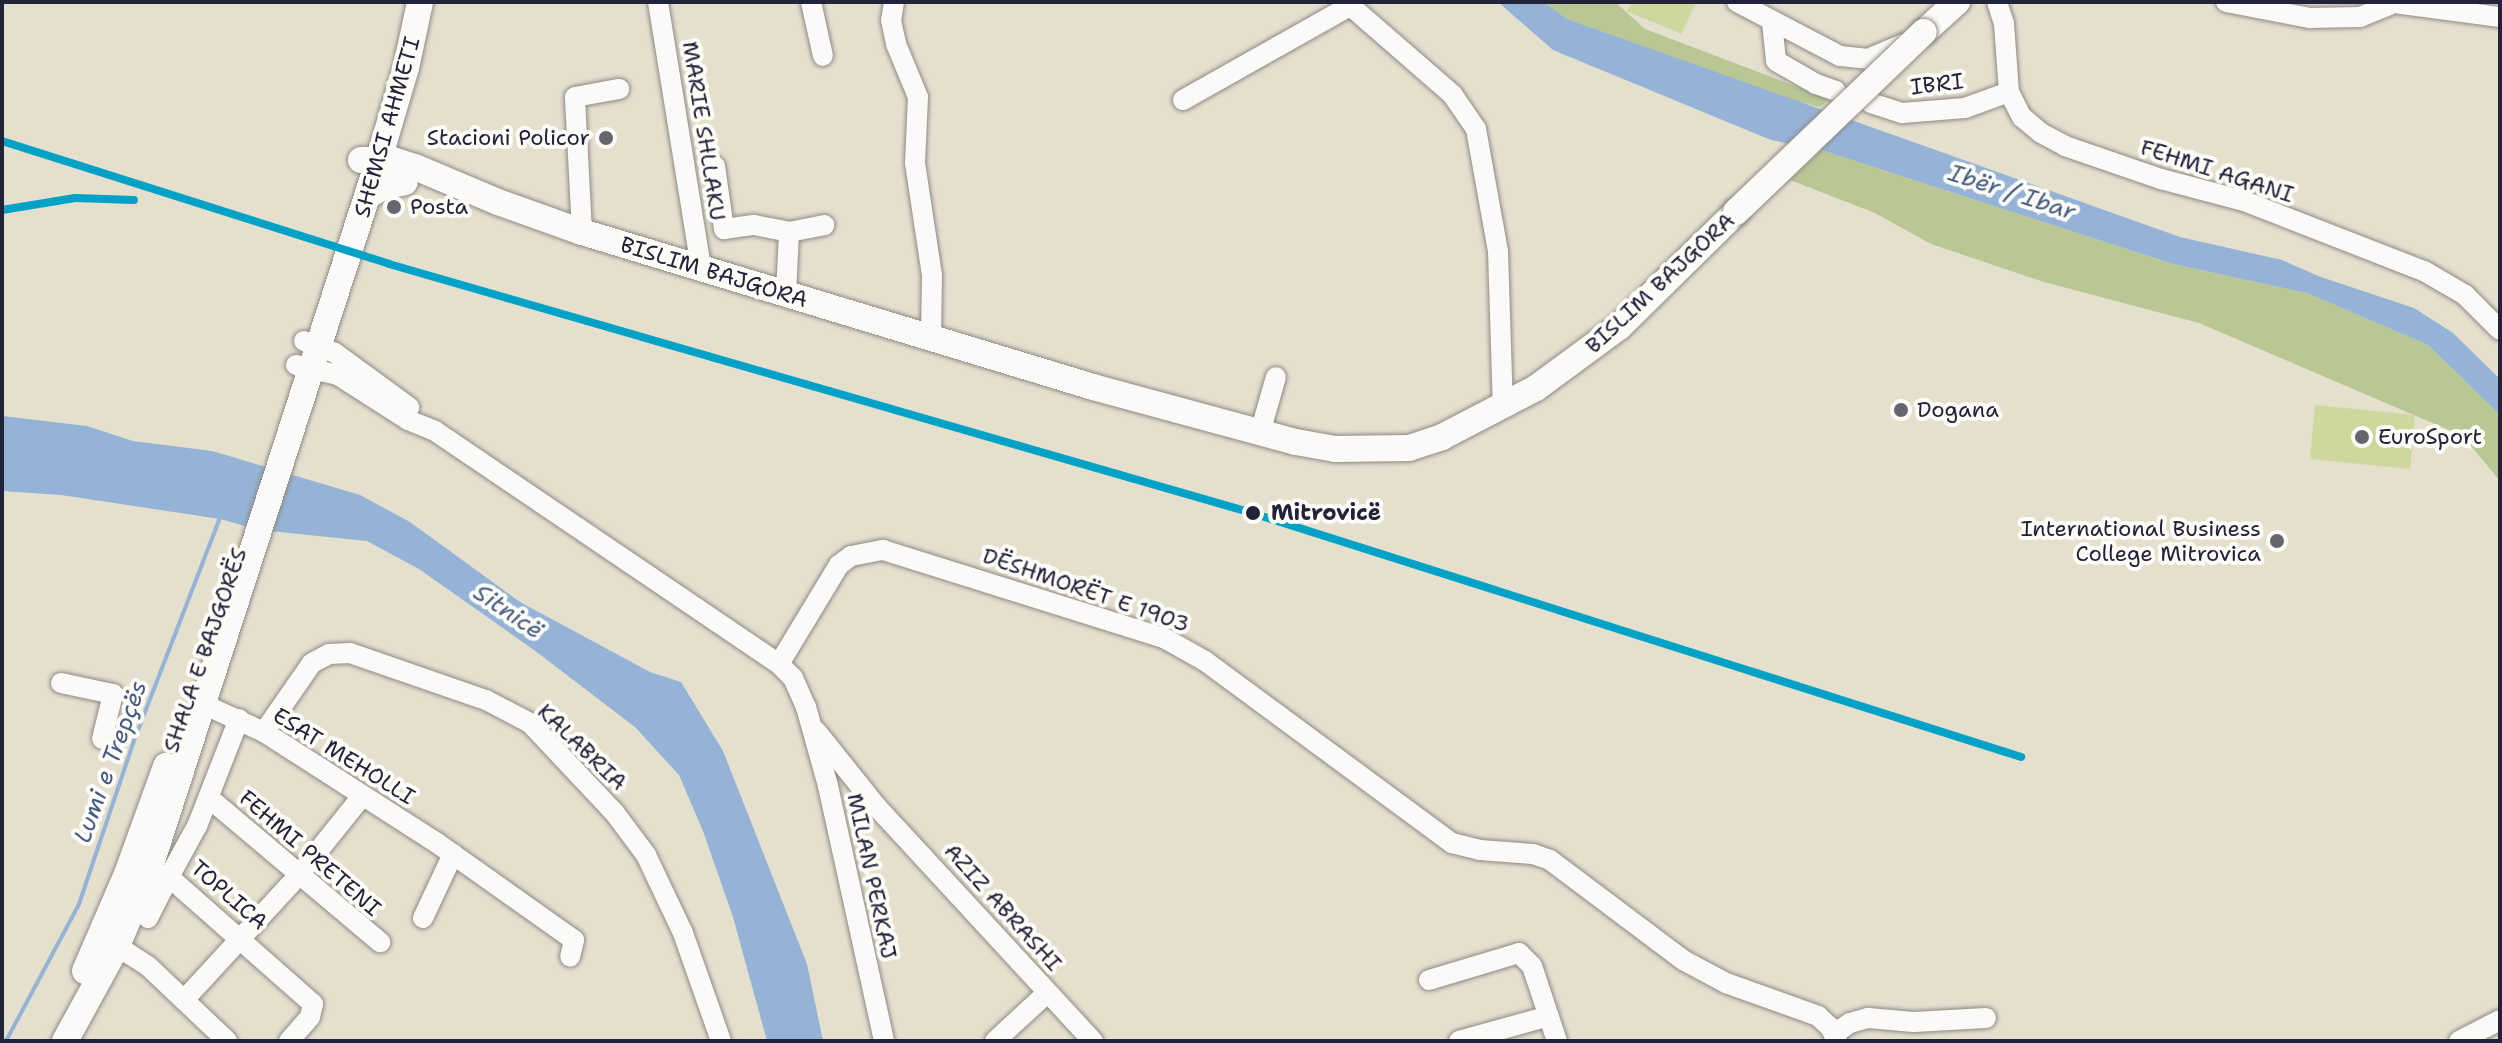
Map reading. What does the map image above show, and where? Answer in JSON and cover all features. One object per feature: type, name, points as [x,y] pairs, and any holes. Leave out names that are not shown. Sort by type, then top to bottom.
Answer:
[{"type":"main road","name":"SHEMSI AHMETI","points":[[341,249],[367,196],[403,2]]},
{"type":"main road","name":"SHEMSI AHMETI","points":[[341,249],[397,101],[420,2]]},
{"type":"main road","name":"BISLIM BAJGORA","points":[[372,163],[582,232],[1093,387],[1260,433],[1335,449],[1409,448],[1442,437],[1503,407],[1570,365],[1619,327],[1957,2]]},
{"type":"main road","points":[[367,196],[410,174],[401,141],[397,101]]},
{"type":"main road","name":"SHALA E BAJGORËS","points":[[47,1041],[104,959],[127,874],[222,628],[341,249]]},
{"type":"main road","name":"SHALA E BAJGORËS","points":[[65,1041],[148,873],[205,705],[222,628]]},
{"type":"street","name":"MARIE SHLLAKU","points":[[658,2],[701,267]]},
{"type":"street","points":[[811,2],[823,56]]},
{"type":"street","points":[[894,2],[891,20],[896,44],[918,97],[915,163],[932,275],[931,336]]},
{"type":"street","name":"IBRI","points":[[1738,2],[1840,56],[1856,60],[1882,55],[1924,32]]},
{"type":"street","name":"FEHMI AGANI","points":[[1997,2],[2004,24],[2009,92],[2032,127],[2065,146],[2161,179],[2244,201],[2424,271],[2465,295],[2500,330]]},
{"type":"street","points":[[2226,2],[2310,18],[2360,17],[2388,3],[2436,6],[2500,17]]},
{"type":"street","points":[[1183,100],[1348,4],[1452,94],[1476,129],[1498,251],[1503,407]]},
{"type":"street","points":[[1772,22],[1776,61],[1816,84],[1836,91]]},
{"type":"street","points":[[582,232],[575,97],[619,89]]},
{"type":"street","name":"IBRI","points":[[1871,103],[1902,113],[1965,108],[2009,92]]},
{"type":"street","points":[[715,166],[724,229],[754,225],[789,232],[824,225]]},
{"type":"street","points":[[786,294],[789,232]]},
{"type":"street","points":[[308,356],[365,372],[435,431],[779,664]]},
{"type":"street","points":[[1260,433],[1276,377]]},
{"type":"street","name":"DËSHMORËT E 1903","points":[[779,664],[839,565],[851,556],[883,550],[1164,638],[1205,661],[1452,843],[1490,851],[1533,854],[1550,860],[1683,960],[1726,983],[1818,1016],[1835,1038],[1850,1023],[1868,1018],[1914,1022],[1986,1018]]},
{"type":"street","name":"KALABRIA","points":[[264,732],[312,663],[329,654],[350,653],[486,700],[530,723],[614,812],[646,855],[683,933],[721,1041]]},
{"type":"street","name":"AZIZ ABRASHI","points":[[779,664],[793,678],[809,721],[876,806],[1093,1041]]},
{"type":"street","points":[[61,683],[113,694],[102,739]]},
{"type":"street","name":"ESAT MEHOLLI","points":[[205,705],[264,732],[453,854],[574,940],[570,957]]},
{"type":"street","name":"TOPLICA","points":[[239,719],[209,798],[169,877],[313,1004],[310,1017],[289,1041]]},
{"type":"street","name":"MILAN PERKAJ","points":[[809,721],[884,1041]]},
{"type":"street","points":[[184,1000],[298,876],[362,796]]},
{"type":"street","name":"FEHMI PRETENI","points":[[209,798],[380,942]]},
{"type":"street","points":[[833,814],[839,805],[856,800],[876,806]]},
{"type":"street","points":[[423,918],[453,854]]},
{"type":"street","points":[[148,918],[169,877]]},
{"type":"street","points":[[1429,980],[1519,953],[1532,966],[1557,1041]]},
{"type":"street","points":[[104,959],[148,966],[221,1039]]},
{"type":"street","points":[[995,1041],[1047,993]]},
{"type":"street","points":[[1459,1041],[1549,1016]]},
{"type":"street","points":[[2459,1041],[2500,1020]]},
{"type":"green space","points":[[1544,2],[1615,2],[1645,29],[1829,99],[1820,107],[1791,100],[1567,19]]},
{"type":"green space","points":[[1631,2],[1696,3],[1681,34],[1627,11]]},
{"type":"green space","points":[[1821,150],[2173,264],[2307,293],[2428,345],[2500,415],[2500,481],[2463,436],[2199,323],[2044,282],[1931,244],[1875,213],[1790,180]]},
{"type":"green space","name":"EuroSport","points":[[2315,405],[2415,415],[2410,469],[2310,459]]},
{"type":"water","name":"Ibër / Ibar","points":[[1498,2],[1544,2],[1567,19],[2180,237],[2282,260],[2318,276],[2414,308],[2453,333],[2500,379],[2500,415],[2428,345],[2307,293],[2173,264],[1821,150],[1771,140],[1553,50]]},
{"type":"water","name":"Sitnicë","points":[[2,416],[87,426],[133,441],[212,451],[360,495],[410,522],[520,602],[650,672],[681,682],[723,751],[807,964],[823,1041],[767,1041],[733,917],[703,831],[679,775],[635,727],[534,650],[419,569],[367,541],[260,530],[220,519],[61,495],[2,491]]},
{"type":"waterway","name":"Lumi e Trepçës","points":[[6,1041],[79,904],[135,738],[221,515]]},
{"type":"transit line","points":[[2,141],[389,264],[1252,513],[2021,757]]},
{"type":"transit line","points":[[2,210],[75,198],[134,200]]},
{"type":"place","name":"Stacioni Policor","points":[[606,138]]},
{"type":"place","name":"Posta","points":[[394,207]]},
{"type":"place","name":"Dogana","points":[[1901,410]]},
{"type":"place","name":"EuroSport","points":[[2362,437]]},
{"type":"place","name":"Mitrovicë","points":[[1253,513]]},
{"type":"place","name":"International Business College Mitrovica","points":[[2277,541]]}]
